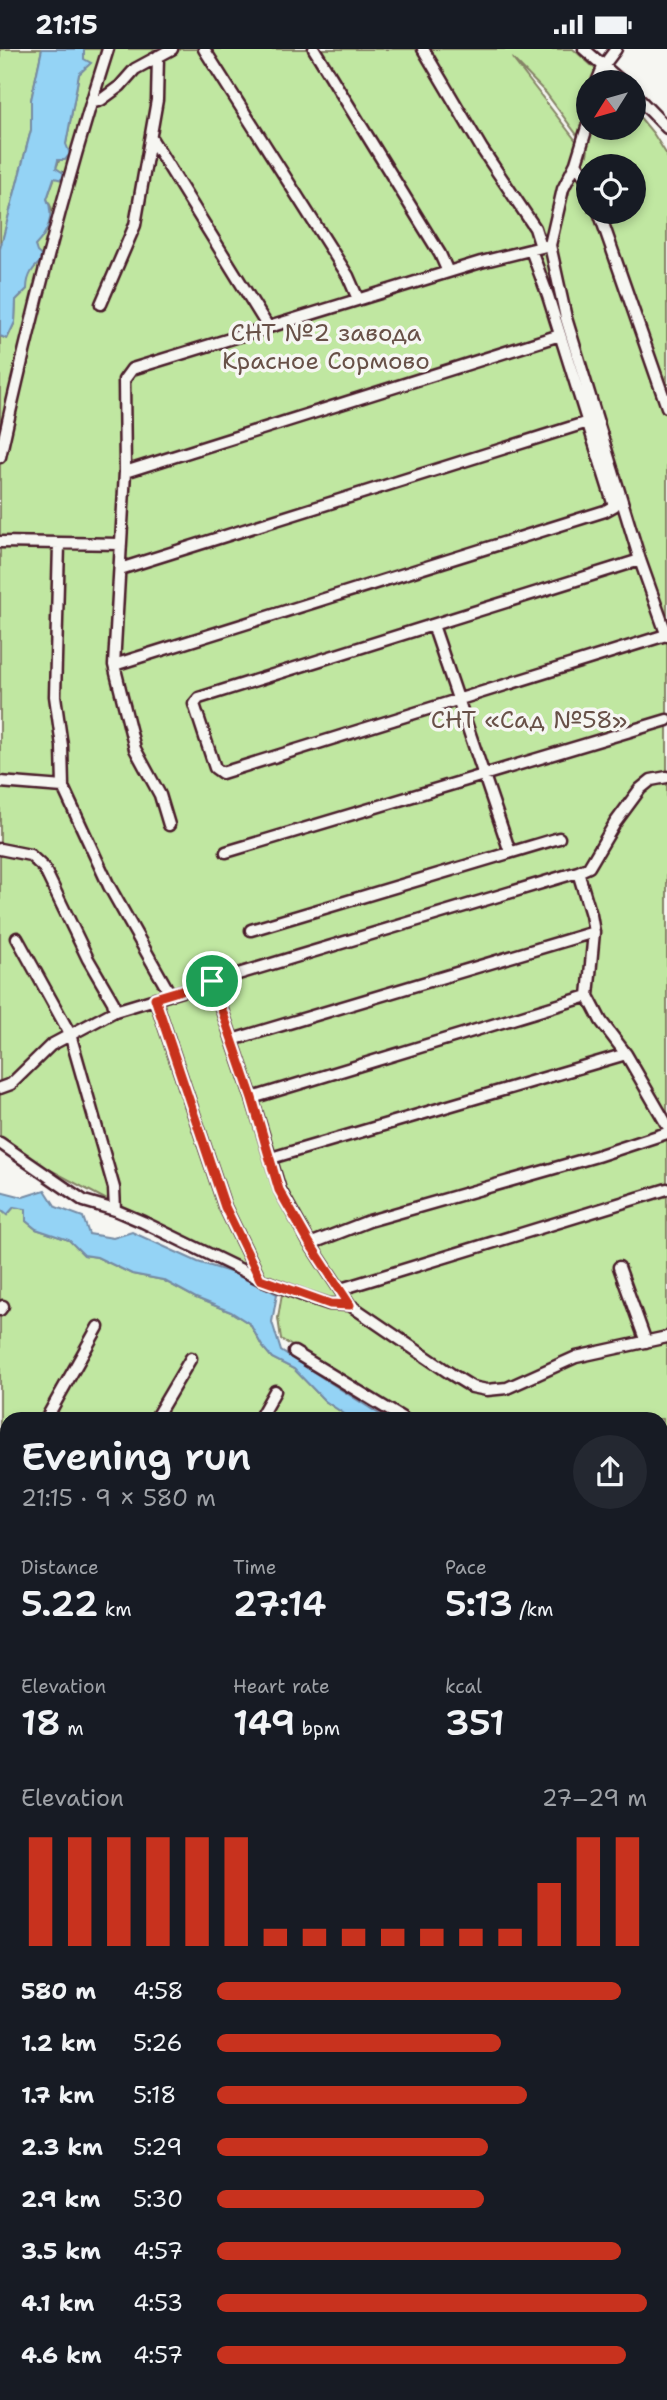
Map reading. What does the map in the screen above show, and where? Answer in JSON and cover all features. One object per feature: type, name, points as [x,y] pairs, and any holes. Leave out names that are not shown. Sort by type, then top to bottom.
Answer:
[{"type":"street","points":[[0,457],[20,364],[90,103],[108,49]]},
{"type":"street","points":[[90,103],[101,100],[120,86],[135,69],[172,49]]},
{"type":"street","points":[[204,49],[348,276],[358,299]]},
{"type":"street","points":[[314,49],[440,254],[448,272]]},
{"type":"street","points":[[423,49],[482,149],[535,228],[566,317],[640,560],[667,635],[222,773],[215,768],[194,704],[199,698],[640,560]]},
{"type":"street","points":[[584,49],[609,70]]},
{"type":"street","points":[[602,70],[616,49]]},
{"type":"street","points":[[101,304],[135,225],[158,100],[158,56]]},
{"type":"street","points":[[646,106],[667,128]]},
{"type":"street","points":[[150,138],[268,327]]},
{"type":"street","points":[[114,665],[614,506],[560,335],[541,248],[563,189],[576,163]]},
{"type":"street","points":[[604,224],[667,407]]},
{"type":"street","points":[[169,825],[160,795],[135,749],[114,665],[125,472],[126,374],[132,369],[358,299],[541,248]]},
{"type":"street","points":[[125,472],[560,335]]},
{"type":"street","points":[[120,569],[588,422]]},
{"type":"street","points":[[0,542],[120,544]]},
{"type":"street","points":[[59,544],[55,696],[62,746],[63,786],[109,886],[170,994]]},
{"type":"street","points":[[433,625],[510,852]]},
{"type":"street","points":[[226,852],[667,720]]},
{"type":"street","points":[[0,1088],[11,1084],[51,1045],[115,1011],[589,867],[615,823],[640,789],[651,780],[667,777]]},
{"type":"street","points":[[0,782],[63,786]]},
{"type":"street","points":[[251,930],[558,838]]},
{"type":"street","points":[[0,849],[30,855],[44,868],[88,959],[113,1002],[115,1011]]},
{"type":"street","points":[[578,872],[594,932],[588,996],[601,1021],[626,1054],[667,1125]]},
{"type":"street","points":[[232,1040],[594,932]]},
{"type":"street","points":[[17,938],[69,1034],[114,1188],[116,1210]]},
{"type":"street","points":[[212,981],[252,1098],[279,1190],[350,1305],[451,1374],[472,1387],[487,1390],[507,1388],[576,1357],[667,1337]]},
{"type":"street","points":[[252,1098],[588,996]]},
{"type":"street","points":[[155,998],[225,1207],[260,1279]]},
{"type":"street","points":[[271,1158],[626,1054]]},
{"type":"street","points":[[310,1244],[369,1221],[597,1156],[667,1133]]},
{"type":"street","points":[[0,1143],[84,1201],[116,1210],[260,1279],[330,1304],[350,1305]]},
{"type":"street","points":[[341,1289],[667,1189]]},
{"type":"street","points":[[619,1267],[646,1342]]},
{"type":"street","points":[[50,1412],[98,1327]]},
{"type":"street","points":[[294,1352],[393,1412]]},
{"type":"street","points":[[159,1412],[191,1358]]},
{"type":"street","points":[[263,1412],[275,1391]]},
{"type":"green space","points":[[0,49],[42,49],[31,100],[31,130],[0,249]]},
{"type":"green space","name":"СНТ №2 завода Красное Сормово","points":[[84,49],[573,49],[597,70],[576,70],[576,134],[546,93],[512,58],[586,154],[576,154],[576,224],[646,224],[646,154],[587,154],[588,150],[581,140],[646,140],[646,125],[667,155],[667,1412],[397,1412],[281,1339],[278,1318],[283,1288],[268,1276],[135,1215],[0,1143],[0,336],[7,339],[15,322],[16,300],[27,289],[27,277],[38,263],[35,246],[52,209],[47,199],[55,177],[62,180],[56,168],[66,144],[79,74],[90,63],[84,60]]},
{"type":"green space","points":[[14,1207],[26,1209],[26,1221],[36,1229],[69,1240],[84,1255],[97,1257],[132,1274],[163,1280],[196,1298],[231,1312],[250,1324],[272,1358],[294,1369],[325,1401],[342,1412],[0,1412],[0,1209],[7,1215]]},
{"type":"water","points":[[42,49],[84,49],[84,59],[91,63],[79,74],[66,144],[70,154],[65,160],[58,160],[56,168],[65,174],[63,180],[54,178],[47,199],[49,224],[35,246],[45,259],[31,271],[27,289],[16,300],[15,322],[7,339],[0,336],[0,249],[31,130],[31,100]]},
{"type":"water","points":[[45,1190],[56,1207],[83,1217],[89,1234],[113,1238],[132,1232],[198,1262],[246,1277],[277,1294],[272,1322],[281,1351],[376,1412],[342,1412],[325,1401],[294,1369],[272,1358],[250,1324],[231,1312],[196,1298],[163,1280],[132,1274],[97,1257],[84,1255],[69,1240],[36,1229],[26,1221],[26,1209],[14,1207],[7,1215],[0,1209],[0,1191],[23,1197]]},
{"type":"route","points":[[212,981],[252,1098],[279,1190],[350,1305],[330,1304],[260,1279],[225,1207],[155,998],[212,981]]},
{"type":"park label","name":"СНТ «Сад №58»","points":[[529,720]]}]
